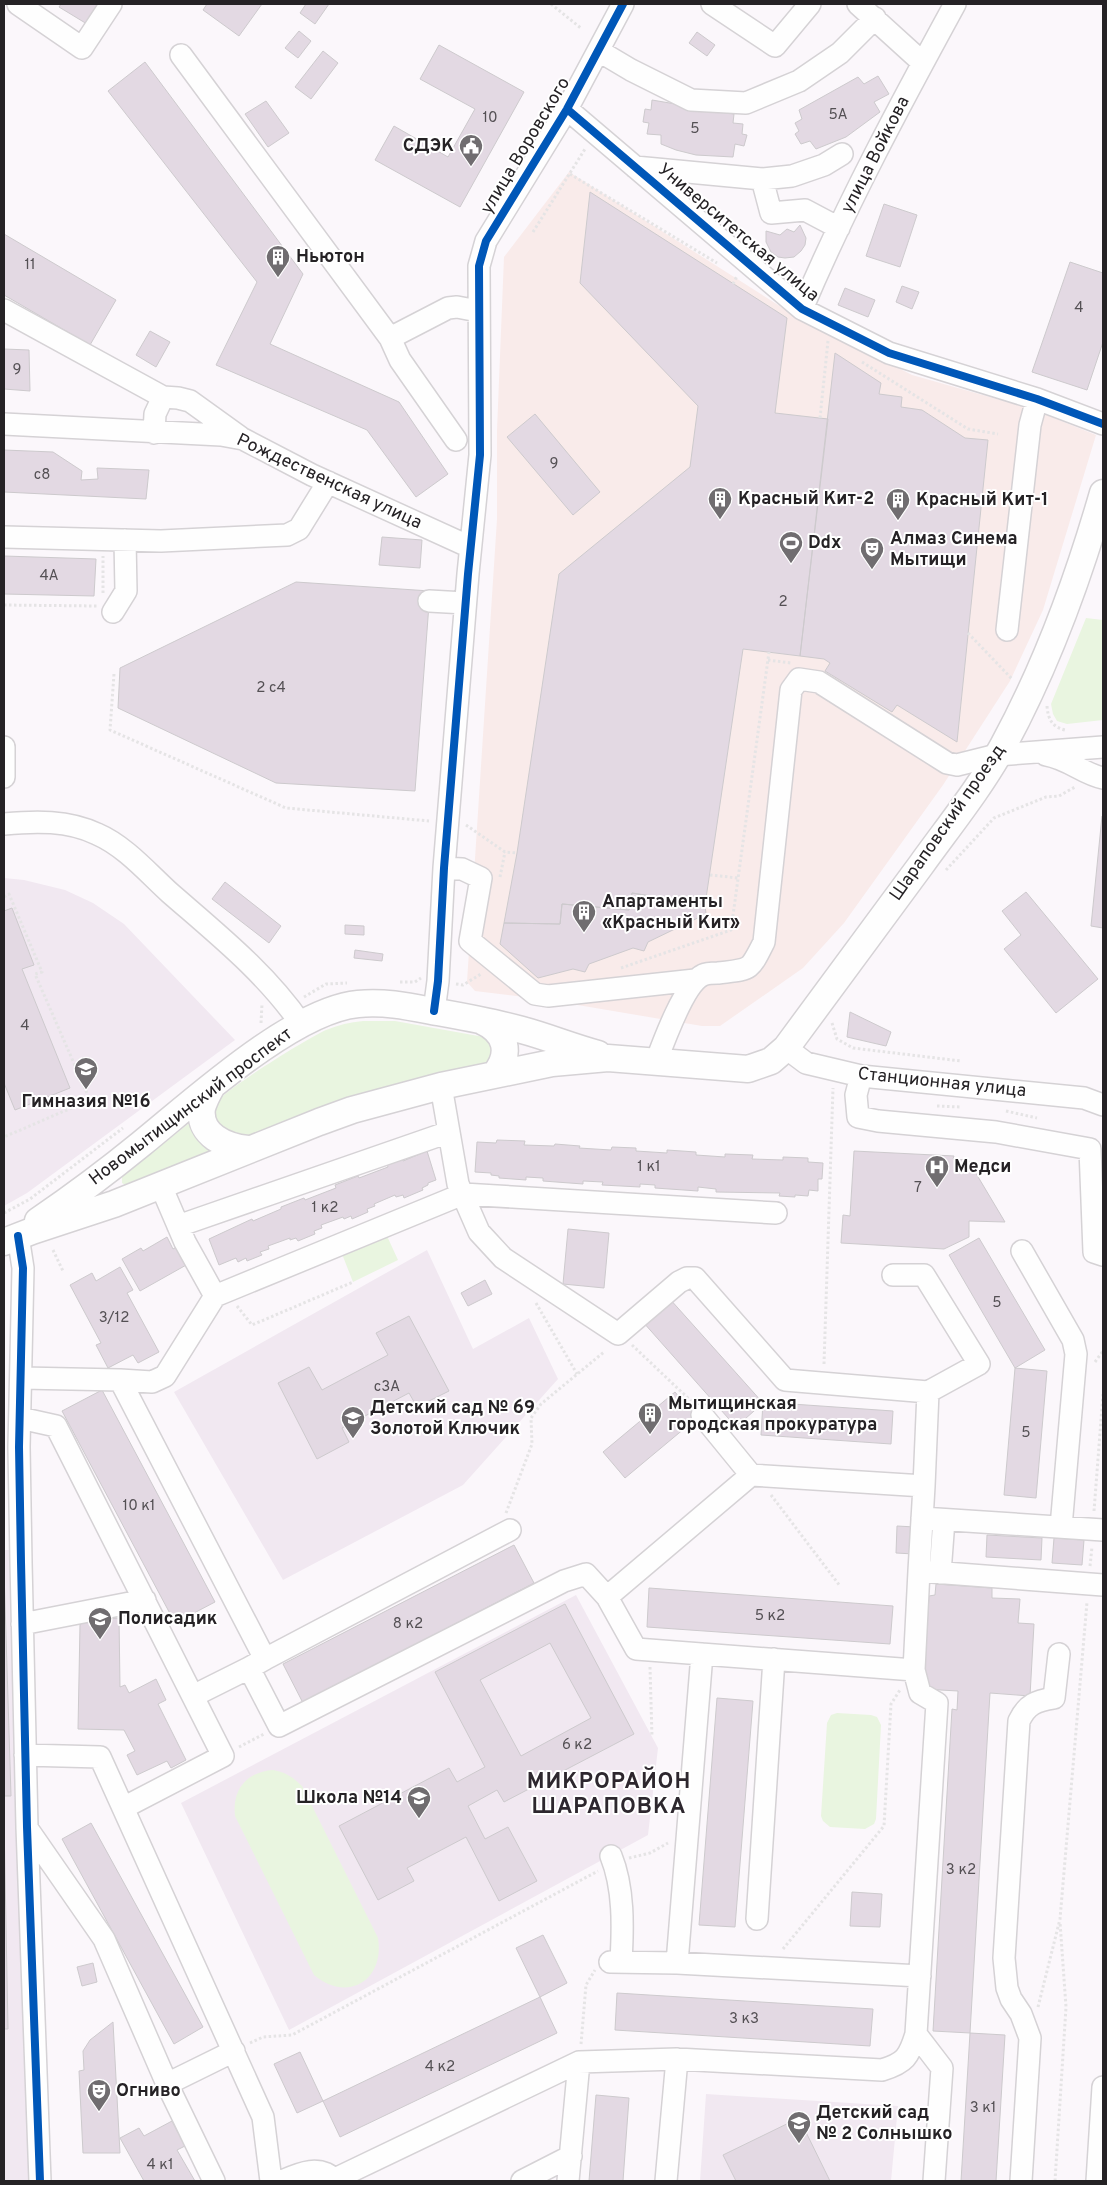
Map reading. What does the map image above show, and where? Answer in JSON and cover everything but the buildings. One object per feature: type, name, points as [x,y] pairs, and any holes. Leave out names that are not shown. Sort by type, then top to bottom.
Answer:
[{"type":"main road","name":"Шараповский проезд","points":[[786,1048],[963,807],[997,755],[1035,682],[1055,634],[1094,525],[1103,493]]},
{"type":"main road","name":"Новомытищинский проспект","points":[[11,1239],[95,1180],[212,1086],[295,1015],[320,1014],[358,1004],[381,1003],[482,1020],[546,1037],[608,1058]]},
{"type":"main road","points":[[482,1020],[499,1033],[504,1043],[506,1054],[504,1063],[495,1074]]},
{"type":"main road","name":"Новомытищинский проспект","points":[[11,1239],[162,1186],[248,1149],[352,1110],[441,1086],[552,1063],[608,1058],[748,1069],[771,1061],[786,1048]]},
{"type":"main road","points":[[212,1086],[202,1109],[204,1122],[209,1132],[219,1142],[237,1148],[248,1149]]},
{"type":"street","points":[[18,4],[82,48],[111,4]]},
{"type":"street","name":"улица Воровского","points":[[434,1011],[438,981],[444,868],[470,547],[480,455],[479,266],[486,241],[567,109],[623,4]]},
{"type":"street","points":[[712,4],[775,46],[810,4]]},
{"type":"street","points":[[858,4],[923,63]]},
{"type":"street","name":"улица Войкова","points":[[802,309],[839,228],[955,4]]},
{"type":"street","points":[[599,50],[631,70],[691,100],[746,103],[799,81],[840,52],[875,18]]},
{"type":"street","points":[[181,55],[390,338],[400,360],[456,440]]},
{"type":"street","name":"Университетская улица","points":[[567,109],[802,309],[889,352],[1037,399],[1103,424]]},
{"type":"street","points":[[635,167],[762,179],[792,176],[824,165],[842,154]]},
{"type":"street","points":[[762,179],[771,213],[805,210],[839,228]]},
{"type":"street","points":[[390,338],[448,308],[457,307],[478,311]]},
{"type":"street","points":[[4,310],[163,398],[178,398],[190,401],[243,439]]},
{"type":"street","points":[[154,433],[156,409],[163,398]]},
{"type":"street","points":[[1007,630],[1030,425],[1037,399]]},
{"type":"street","name":"Рождественская улица","points":[[4,424],[221,435],[243,439],[328,482],[470,547]]},
{"type":"street","points":[[4,536],[161,541],[287,535],[299,529],[328,482]]},
{"type":"street","points":[[106,603],[126,591],[125,540]]},
{"type":"street","points":[[429,605],[465,608]]},
{"type":"street","points":[[656,1062],[668,1029],[696,980],[704,974],[746,970],[752,965],[764,942],[791,690],[799,679],[818,682],[947,763],[967,764],[997,755],[1103,747]]},
{"type":"street","points":[[4,747],[4,777]]},
{"type":"street","points":[[1028,752],[1066,760],[1093,776],[1103,778]]},
{"type":"street","points":[[4,824],[45,822],[66,824],[99,834],[125,852],[250,964],[267,980],[295,1015]]},
{"type":"street","points":[[444,868],[462,869],[481,878],[470,941],[535,994],[548,996],[696,980]]},
{"type":"street","name":"Станционная улица","points":[[786,1048],[798,1059],[818,1067],[861,1076],[1084,1098],[1103,1105]]},
{"type":"street","points":[[861,1076],[856,1096],[858,1117],[878,1121],[996,1132],[1090,1149],[1094,1252],[1103,1256]]},
{"type":"street","points":[[441,1086],[458,1184],[479,1232],[503,1258],[618,1334],[679,1282],[687,1278],[695,1278],[785,1380],[928,1392],[979,1364],[924,1275],[893,1275]]},
{"type":"street","points":[[178,1226],[449,1132]]},
{"type":"street","points":[[162,1186],[197,1266],[220,1293]]},
{"type":"street","points":[[22,1378],[152,1382],[165,1376],[220,1293],[462,1194],[776,1213]]},
{"type":"street","points":[[11,1239],[23,1268],[22,1378],[12,1559],[22,1624],[27,1827],[40,2181]]},
{"type":"street","points":[[1022,1251],[1073,1340],[1076,1354],[1061,1527]]},
{"type":"street","points":[[120,1380],[257,1664],[278,1726],[564,1580],[586,1574],[607,1596],[636,1649],[914,1670]]},
{"type":"street","points":[[282,2181],[304,2172],[318,2171],[336,2180],[579,2062],[677,2059],[882,2070],[899,2065],[910,2053],[916,2034],[936,1703],[920,1693],[914,1670],[928,1392]]},
{"type":"street","points":[[702,1415],[753,1475]]},
{"type":"street","points":[[20,1418],[56,1426],[223,1756],[123,1808]]},
{"type":"street","points":[[607,1596],[753,1475],[924,1486]]},
{"type":"street","points":[[922,1518],[1098,1530]]},
{"type":"street","points":[[940,1573],[944,1520]]},
{"type":"street","points":[[193,1696],[504,1534]]},
{"type":"street","points":[[919,1571],[1096,1584]]},
{"type":"street","points":[[22,1624],[145,1600]]},
{"type":"street","points":[[677,1963],[702,1654]]},
{"type":"street","points":[[1021,2181],[1030,2038],[1021,2014],[1011,1999],[1005,1976],[1019,1721],[1026,1709],[1032,1704],[1054,1698],[1059,1654]]},
{"type":"street","points":[[757,1919],[774,1659]]},
{"type":"street","points":[[26,1755],[100,1756],[263,2117],[271,2181]]},
{"type":"street","points":[[27,1827],[104,1939],[167,2084],[214,2181]]},
{"type":"street","points":[[612,1859],[620,1903],[622,1935],[616,1962],[677,1963],[920,1976]]},
{"type":"street","points":[[916,2034],[942,2068],[934,2181]]},
{"type":"street","points":[[167,2084],[234,2051]]},
{"type":"street","points":[[666,2181],[677,2059]]},
{"type":"street","points":[[568,2181],[579,2062]]},
{"type":"street","points":[[1097,2181],[1103,2087]]},
{"type":"street","points":[[522,2181],[571,2156]]},
{"type":"path","points":[[550,4],[582,29]]},
{"type":"path","points":[[533,232],[596,132]]},
{"type":"path","points":[[733,284],[738,276]]},
{"type":"path","points":[[820,418],[828,341]]},
{"type":"path","points":[[4,605],[94,607],[106,603],[103,555],[99,552]]},
{"type":"path","points":[[968,634],[1015,682]]},
{"type":"path","points":[[614,970],[731,930],[768,652]]},
{"type":"path","points":[[114,674],[110,730],[286,808],[430,822]]},
{"type":"path","points":[[1048,700],[1048,712],[1053,724],[1064,730],[1073,730]]},
{"type":"path","points":[[941,876],[994,818],[1046,797],[1059,796],[1077,786]]},
{"type":"path","points":[[429,831],[431,812]]},
{"type":"path","points":[[464,824],[505,852],[517,853]]},
{"type":"path","points":[[710,875],[738,878]]},
{"type":"path","points":[[4,896],[9,894],[42,972],[35,974],[90,1100],[4,1137]]},
{"type":"path","points":[[395,983],[415,982],[421,978],[421,969]]},
{"type":"path","points":[[261,1001],[260,1026],[295,1015],[326,984],[355,983]]},
{"type":"path","points":[[832,1020],[832,1028],[837,1039],[853,1048],[961,1061]]},
{"type":"path","points":[[824,1384],[831,1105]]},
{"type":"path","points":[[4,1213],[30,1198],[125,1127]]},
{"type":"path","points":[[53,1250],[63,1271]]},
{"type":"path","points":[[220,1293],[252,1326],[353,1282]]},
{"type":"path","points":[[533,1298],[577,1374]]},
{"type":"path","points":[[618,1334],[684,1394],[702,1415]]},
{"type":"path","points":[[504,1534],[532,1444],[531,1418],[534,1412],[604,1352]]},
{"type":"path","points":[[1030,2038],[1060,1919],[1096,1584],[1103,1394]]},
{"type":"path","points":[[753,1475],[840,1586]]},
{"type":"path","points":[[649,1650],[652,1737]]},
{"type":"path","points":[[766,1969],[884,1826],[891,1704],[914,1670]]},
{"type":"path","points":[[223,1756],[278,1726]]},
{"type":"path","points":[[234,2051],[263,2037],[292,2035],[612,1859],[650,1853]]},
{"type":"path","points":[[1055,2181],[1066,2007],[1060,1919]]},
{"type":"path","points":[[579,2062],[586,1985],[591,1975],[598,1968],[616,1962]]},
{"type":"shaded area","points":[[569,172],[789,312],[912,375],[1029,408],[1096,435],[1043,610],[1010,681],[943,785],[844,923],[803,968],[720,1026],[702,1026],[542,999],[475,991],[467,982],[497,519],[497,430],[504,257]]},
{"type":"shaded area","name":"Гимназия №16","points":[[4,878],[24,880],[65,890],[93,903],[124,924],[235,1040],[27,1193],[4,1206]]},
{"type":"shaded area","name":"Детский сад № 69 Золотой Ключик","points":[[427,1250],[473,1349],[529,1318],[558,1379],[463,1485],[283,1580],[174,1392]]},
{"type":"shaded area","points":[[4,1550],[12,1550],[30,2181],[4,2181]]},
{"type":"shaded area","name":"Школа №14","points":[[576,1595],[658,1748],[648,1835],[289,2030],[181,1803]]},
{"type":"shaded area","name":"Детский сад № 2 Солнышко","points":[[706,2094],[898,2106],[891,2181],[700,2181]]},
{"type":"green space","points":[[1086,618],[1103,620],[1103,720],[1067,724],[1057,721],[1051,704]]},
{"type":"green space","points":[[363,1021],[395,1021],[484,1037],[492,1043],[494,1062],[240,1141],[214,1121],[217,1102],[251,1075],[326,1030],[344,1024]]},
{"type":"green space","points":[[193,1120],[205,1145],[215,1153],[127,1186],[122,1183],[122,1177]]},
{"type":"green space","points":[[387,1236],[398,1260],[353,1282],[342,1254]]},
{"type":"green space","points":[[837,1713],[871,1715],[877,1717],[881,1725],[876,1819],[874,1824],[865,1829],[830,1827],[823,1821],[821,1816],[827,1723],[831,1715]]},
{"type":"green space","points":[[273,1770],[289,1775],[302,1786],[378,1938],[379,1953],[376,1966],[370,1976],[361,1983],[351,1987],[339,1987],[327,1983],[314,1975],[235,1816],[236,1798],[243,1784],[255,1774]]},
{"type":"cycle path","points":[[434,1011],[438,981],[444,868],[468,574],[480,455],[479,266],[486,241],[567,109],[623,4]]},
{"type":"cycle path","points":[[567,109],[802,309],[889,353],[1037,399],[1103,424]]},
{"type":"cycle path","points":[[18,1236],[23,1268],[19,1447],[27,1827],[40,2181]]},
{"type":"place","name":"СДЭК","points":[[471,167]]},
{"type":"place","name":"Ньютон","points":[[278,278]]},
{"type":"place","name":"Красный Кит-2","points":[[720,520]]},
{"type":"place","name":"Красный Кит-1","points":[[898,521]]},
{"type":"place","name":"Ddx","points":[[791,564]]},
{"type":"place","name":"Алмаз Синема Мытищи","points":[[872,570]]},
{"type":"place","name":"Апартаменты «Красный Кит»","points":[[584,933]]},
{"type":"place","name":"Гимназия №16","points":[[86,1090]]},
{"type":"place","name":"Медси","points":[[937,1188]]},
{"type":"place","name":"Мытищинская городская прокуратура","points":[[650,1435]]},
{"type":"place","name":"Детский сад № 69 Золотой Ключик","points":[[353,1439]]},
{"type":"place","name":"Полисадик","points":[[100,1640]]},
{"type":"place","name":"Школа №14","points":[[419,1819]]},
{"type":"place","name":"Огниво","points":[[99,2112]]},
{"type":"place","name":"Детский сад № 2 Солнышко","points":[[799,2144]]},
{"type":"district","name":"МИКРОРАЙОН ШАРАПОВКА","points":[[609,1794]]}]
